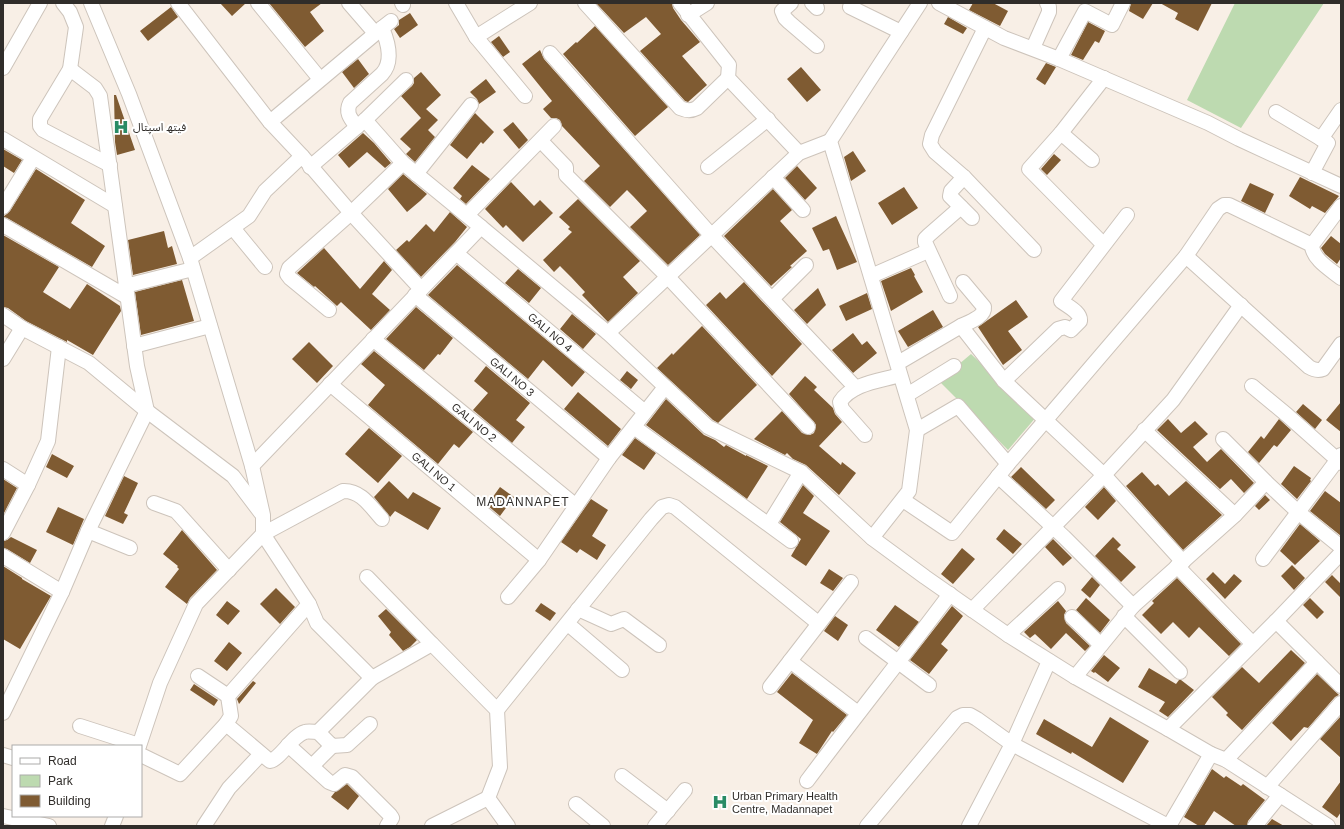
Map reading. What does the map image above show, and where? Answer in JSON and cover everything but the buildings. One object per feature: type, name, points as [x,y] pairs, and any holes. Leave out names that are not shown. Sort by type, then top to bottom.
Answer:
[{"type":"street","points":[[3,68],[39,3]]},
{"type":"street","points":[[63,3],[70,12],[76,27],[70,69],[40,119],[40,126],[43,130],[110,165]]},
{"type":"street","name":"GALI NO 3","points":[[178,3],[270,122],[302,156],[418,292],[610,458]]},
{"type":"street","points":[[258,3],[320,79]]},
{"type":"street","points":[[349,3],[382,27],[387,39],[389,50],[386,69],[350,103],[347,108],[348,113],[403,163],[608,333],[708,427],[800,472],[872,538],[1008,635],[1076,677],[1211,754],[1226,760],[1328,826]]},
{"type":"street","points":[[456,3],[476,37],[525,96]]},
{"type":"street","points":[[476,37],[530,3]]},
{"type":"street","points":[[585,3],[680,108],[692,110],[697,108],[728,78],[729,65],[680,3]]},
{"type":"street","points":[[688,15],[707,3]]},
{"type":"street","points":[[791,3],[782,11],[785,18],[817,46]]},
{"type":"street","points":[[608,333],[799,152],[830,141],[920,3]]},
{"type":"street","points":[[939,3],[1004,38],[1060,59],[1208,123],[1341,186]]},
{"type":"street","points":[[1033,48],[1049,12],[1047,3]]},
{"type":"street","points":[[1060,59],[1085,11],[1112,25],[1123,3]]},
{"type":"street","points":[[97,5],[191,263],[252,466],[263,515],[263,534],[309,604],[317,623],[372,678]]},
{"type":"street","points":[[850,7],[901,32]]},
{"type":"street","points":[[270,122],[382,27]]},
{"type":"street","points":[[985,28],[931,139],[930,144],[935,152],[964,177],[1034,250]]},
{"type":"street","points":[[550,53],[712,235],[773,298],[856,388]]},
{"type":"street","points":[[3,713],[62,592],[88,531],[147,411],[134,346],[100,96],[95,88],[70,69]]},
{"type":"street","points":[[728,78],[799,152]]},
{"type":"street","points":[[1103,244],[1029,169],[1061,133],[1104,78]]},
{"type":"street","points":[[310,167],[361,124],[406,80]]},
{"type":"street","points":[[416,174],[472,105]]},
{"type":"street","points":[[1321,139],[1341,110]]},
{"type":"street","points":[[1276,112],[1328,143],[1312,173]]},
{"type":"street","points":[[708,167],[768,119]]},
{"type":"street","points":[[467,215],[554,126]]},
{"type":"street","points":[[1061,133],[1092,160]]},
{"type":"street","points":[[3,139],[115,206]]},
{"type":"street","points":[[541,141],[566,167],[566,175],[668,277],[808,426]]},
{"type":"street","points":[[830,141],[917,430],[909,491],[872,538]]},
{"type":"street","points":[[126,291],[191,263],[249,216],[265,191],[302,156]]},
{"type":"street","points":[[3,207],[33,158]]},
{"type":"street","points":[[329,310],[290,278],[287,274],[290,266],[351,213],[403,163]]},
{"type":"street","points":[[964,177],[950,196],[972,218]]},
{"type":"street","points":[[772,178],[803,210]]},
{"type":"street","points":[[903,500],[952,533],[1045,420],[1186,256],[1218,209],[1224,205],[1229,205],[1312,245]]},
{"type":"street","points":[[1341,206],[1312,245],[1312,251],[1315,256],[1341,278]]},
{"type":"street","points":[[950,296],[928,251],[925,239],[961,207]]},
{"type":"street","points":[[1004,381],[1058,329],[1065,327],[1070,330],[1080,321],[1078,314],[1061,301],[1103,244],[1127,215]]},
{"type":"street","points":[[3,225],[126,291]]},
{"type":"street","points":[[252,466],[481,227]]},
{"type":"street","points":[[233,228],[265,267]]},
{"type":"street","points":[[871,276],[928,251]]},
{"type":"street","name":"GALI NO 4","points":[[456,253],[645,412]]},
{"type":"street","points":[[1186,256],[1314,370],[1323,369],[1341,344]]},
{"type":"street","points":[[773,298],[806,265]]},
{"type":"street","points":[[865,435],[842,409],[840,402],[845,395],[856,388],[899,369],[961,326],[983,314],[985,310],[984,307],[963,282]]},
{"type":"street","points":[[972,610],[1104,475],[1173,400],[1240,305]]},
{"type":"street","points":[[3,315],[22,328],[60,347],[89,364],[147,411],[233,476],[263,515]]},
{"type":"street","points":[[134,346],[210,326]]},
{"type":"street","points":[[961,326],[1004,381],[1104,475],[1180,564],[1253,644]]},
{"type":"street","points":[[3,359],[22,328]]},
{"type":"street","name":"GALI NO 2","points":[[373,338],[576,506]]},
{"type":"street","points":[[3,533],[28,485],[48,441],[60,347]]},
{"type":"street","points":[[907,395],[954,366]]},
{"type":"street","name":"GALI NO 1","points":[[330,384],[538,560]]},
{"type":"street","points":[[1252,386],[1340,460],[1298,512],[1263,559]]},
{"type":"street","points":[[508,597],[538,560],[610,458],[665,387]]},
{"type":"street","points":[[917,430],[958,406],[1008,464]]},
{"type":"street","points":[[634,427],[791,541]]},
{"type":"street","points":[[1144,430],[1235,515]]},
{"type":"street","points":[[1223,439],[1298,512],[1341,547]]},
{"type":"street","points":[[3,469],[28,485]]},
{"type":"street","points":[[769,524],[800,472]]},
{"type":"street","points":[[998,476],[1053,527],[1180,672]]},
{"type":"street","points":[[1076,677],[1128,611],[1235,515],[1266,482]]},
{"type":"street","points":[[141,745],[160,683],[196,604],[263,534],[344,492],[354,492],[360,496],[382,519]]},
{"type":"street","points":[[154,503],[176,511],[229,570]]},
{"type":"street","points":[[497,710],[568,624],[578,609],[651,519],[662,507],[669,505],[675,507],[818,623]]},
{"type":"street","points":[[88,531],[130,548]]},
{"type":"street","points":[[1168,729],[1276,621],[1341,553]]},
{"type":"street","points":[[3,556],[62,592]]},
{"type":"street","points":[[368,577],[497,710],[500,767],[488,798],[432,826]]},
{"type":"street","points":[[770,687],[851,582]]},
{"type":"street","points":[[1008,635],[1058,589]]},
{"type":"street","points":[[806,781],[950,594]]},
{"type":"street","points":[[228,696],[309,604]]},
{"type":"street","points":[[578,609],[611,624],[624,619],[659,645]]},
{"type":"street","points":[[1072,617],[1101,645]]},
{"type":"street","points":[[1276,621],[1341,686]]},
{"type":"street","points":[[568,624],[622,670]]},
{"type":"street","points":[[866,638],[929,685]]},
{"type":"street","points":[[226,724],[260,754],[272,761],[288,744],[304,732],[318,732],[372,678],[432,644]]},
{"type":"street","points":[[790,661],[858,713]]},
{"type":"street","points":[[969,826],[1012,744],[1050,661]]},
{"type":"street","points":[[1226,760],[1317,662]]},
{"type":"street","points":[[142,750],[180,774],[226,724],[231,716],[228,696],[198,676]]},
{"type":"street","points":[[1267,787],[1341,703]]},
{"type":"street","points":[[867,826],[957,718],[963,715],[970,715],[977,718],[1012,744],[1169,826],[1211,754]]},
{"type":"street","points":[[318,732],[332,746],[347,746],[370,724]]},
{"type":"street","points":[[80,726],[130,745]]},
{"type":"street","points":[[288,744],[329,782],[334,784],[346,775],[352,777],[390,815],[392,818],[387,826]]},
{"type":"street","points":[[312,766],[332,746]]},
{"type":"street","points":[[204,826],[229,788],[260,754]]},
{"type":"street","points":[[622,776],[668,811]]},
{"type":"street","points":[[655,826],[685,790]]},
{"type":"street","points":[[1255,826],[1280,795]]},
{"type":"street","points":[[488,798],[501,823]]},
{"type":"street","points":[[576,804],[603,826]]},
{"type":"street","points":[[3,816],[19,823],[46,822]]},
{"type":"green space","points":[[1235,3],[1324,3],[1241,128],[1187,100]]},
{"type":"green space","points":[[971,354],[1037,416],[1008,450],[939,381]]},
{"type":"place","name":"فیتھ اسپتال","points":[[121,127]]},
{"type":"place","name":"Urban Primary Health Centre, Madannapet","points":[[720,802]]},
{"type":"district","name":"MADANNAPET","points":[[523,502]]}]
